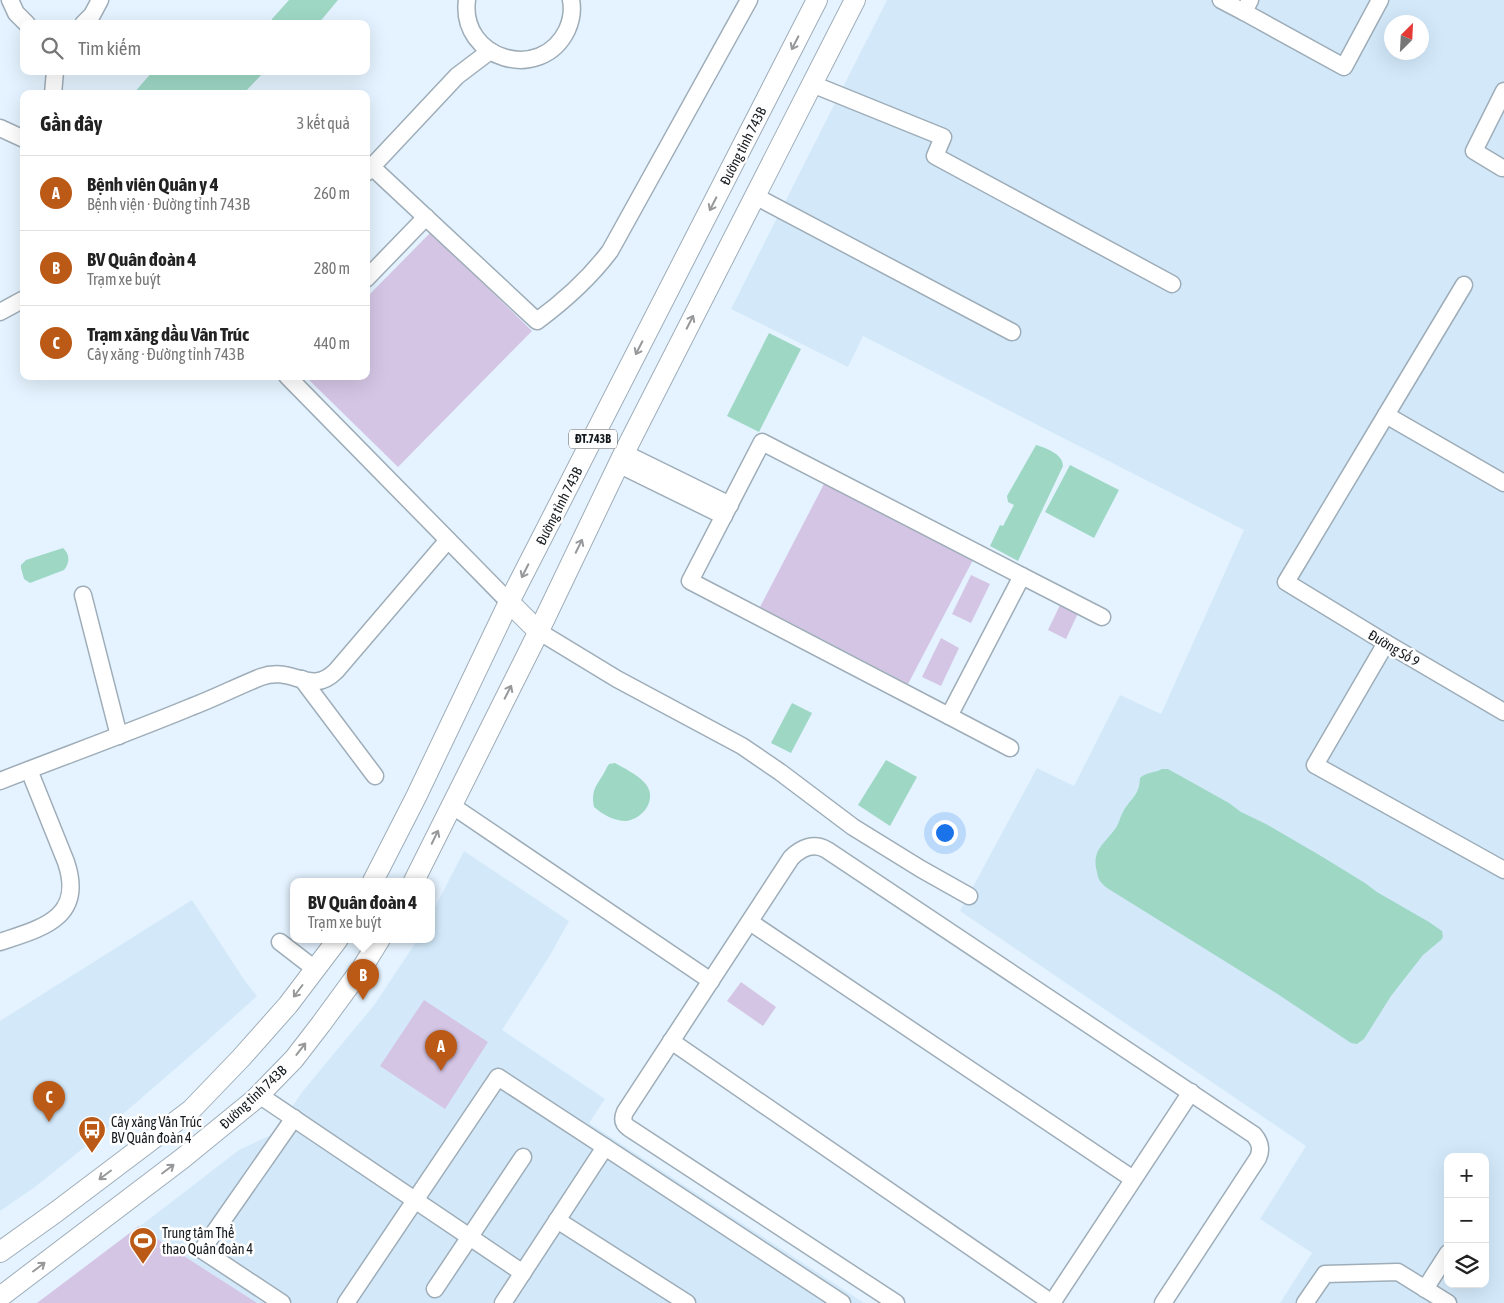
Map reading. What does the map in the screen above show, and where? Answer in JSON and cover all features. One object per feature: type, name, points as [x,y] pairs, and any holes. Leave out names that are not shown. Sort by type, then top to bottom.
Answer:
[{"type":"main road","name":"Đường tỉnh 743B","points":[[375,878],[509,602],[817,0]]},
{"type":"main road","name":"ĐT.743B","points":[[415,878],[621,459],[855,0]]},
{"type":"main road","points":[[509,602],[538,631]]},
{"type":"main road","points":[[0,1252],[191,1110],[288,1005],[335,943]]},
{"type":"main road","name":"Đường tỉnh 743B","points":[[0,1297],[183,1158],[259,1094],[294,1059],[362,968],[378,943]]},
{"type":"lane","points":[[10,0],[16,13],[23,20]]},
{"type":"lane","points":[[87,20],[100,0]]},
{"type":"lane","points":[[467,0],[467,16],[470,26],[481,44],[499,56],[520,60],[536,57],[550,50],[558,43],[569,25],[571,0]]},
{"type":"lane","points":[[370,171],[426,217],[537,321],[570,295],[610,251],[749,0]]},
{"type":"lane","points":[[1221,0],[1247,6],[1344,67],[1380,0]]},
{"type":"lane","points":[[370,169],[457,76],[490,51]]},
{"type":"lane","points":[[53,90],[55,75]]},
{"type":"lane","points":[[812,84],[943,137],[935,156],[1172,284]]},
{"type":"lane","points":[[1502,168],[1474,151],[1504,91]]},
{"type":"lane","points":[[0,128],[20,137]]},
{"type":"lane","points":[[755,196],[1012,332]]},
{"type":"lane","points":[[370,275],[426,217]]},
{"type":"lane","points":[[1464,285],[1386,415],[1504,483]]},
{"type":"lane","points":[[0,312],[20,300]]},
{"type":"lane","points":[[291,380],[509,602]]},
{"type":"lane","name":"Đường Số 9","points":[[1386,415],[1286,582],[1386,644],[1504,712]]},
{"type":"lane","points":[[1010,748],[690,581],[762,442],[1102,618]]},
{"type":"lane","points":[[621,459],[727,510]]},
{"type":"lane","points":[[0,782],[194,706],[261,677],[279,674],[310,682],[324,680],[331,676],[448,540]]},
{"type":"lane","points":[[950,716],[1022,576]]},
{"type":"lane","points":[[84,595],[119,736]]},
{"type":"lane","points":[[538,631],[616,679],[742,746],[853,827],[969,896]]},
{"type":"lane","points":[[1386,644],[1315,765],[1504,870]]},
{"type":"lane","points":[[302,679],[376,776]]},
{"type":"lane","points":[[0,942],[46,924],[65,908],[70,894],[70,878],[66,862],[28,770]]},
{"type":"lane","points":[[451,805],[711,981]]},
{"type":"lane","points":[[896,1303],[626,1126],[623,1120],[625,1112],[791,858],[808,847],[817,846],[822,848],[1254,1135],[1260,1144],[1260,1154],[1164,1303]]},
{"type":"lane","points":[[750,922],[1133,1179]]},
{"type":"lane","points":[[280,942],[315,969]]},
{"type":"lane","points":[[671,1041],[1052,1303],[1191,1092]]},
{"type":"lane","points":[[346,1303],[498,1077],[842,1303]]},
{"type":"lane","points":[[259,1094],[523,1273]]},
{"type":"lane","points":[[282,1303],[202,1250],[294,1118]]},
{"type":"lane","points":[[503,1303],[605,1147]]},
{"type":"lane","points":[[435,1290],[523,1157]]},
{"type":"lane","points":[[557,1220],[687,1303]]},
{"type":"lane","points":[[1424,1289],[1444,1259]]},
{"type":"lane","points":[[1305,1303],[1325,1274],[1398,1272],[1448,1303]]},
{"type":"shaded area","points":[[289,0],[338,0],[321,20],[272,19]]},
{"type":"shaded area","points":[[887,0],[1504,0],[1504,1303],[1280,1303],[1312,1253],[1260,1219],[1306,1146],[960,911],[1037,768],[1074,786],[1120,695],[1161,714],[1244,530],[863,336],[848,367],[731,309]]},
{"type":"shaded area","points":[[150,75],[261,75],[247,90],[136,90]]},
{"type":"shaded area","points":[[431,232],[532,331],[398,467],[309,380],[370,380],[370,294]]},
{"type":"shaded area","points":[[769,333],[801,349],[759,432],[727,416]]},
{"type":"shaded area","points":[[1036,445],[1057,455],[1063,466],[1018,561],[990,546],[1000,525],[1003,526],[1014,505],[1008,502],[1007,496]]},
{"type":"shaded area","points":[[1070,465],[1119,490],[1094,538],[1045,512]]},
{"type":"shaded area","points":[[825,482],[973,560],[908,684],[760,607]]},
{"type":"shaded area","points":[[63,548],[67,553],[68,559],[64,570],[30,583],[24,579],[21,565],[26,560]]},
{"type":"shaded area","points":[[971,575],[990,584],[971,623],[952,614]]},
{"type":"shaded area","points":[[1062,601],[1080,609],[1066,639],[1048,630]]},
{"type":"shaded area","points":[[941,638],[959,648],[941,686],[922,677]]},
{"type":"shaded area","points":[[792,703],[812,713],[791,753],[771,743]]},
{"type":"shaded area","points":[[886,760],[917,777],[890,826],[858,805]]},
{"type":"shaded area","points":[[615,763],[630,771],[644,782],[650,794],[650,800],[644,812],[626,821],[604,815],[594,807],[593,795],[596,786],[609,764]]},
{"type":"shaded area","points":[[1162,769],[1168,769],[1229,803],[1241,812],[1266,824],[1442,931],[1443,937],[1441,940],[1423,955],[1391,996],[1364,1039],[1357,1044],[1351,1043],[1276,993],[1107,888],[1100,881],[1097,875],[1097,853],[1116,827],[1123,812],[1136,793],[1140,778]]},
{"type":"shaded area","points":[[464,851],[569,921],[549,957],[502,1030],[605,1099],[589,1123],[864,1303],[257,1303],[139,1227],[239,1150],[273,1134],[303,1091],[375,1004],[415,943],[435,943],[435,907]]},
{"type":"shaded area","points":[[192,900],[245,981],[257,996],[86,1146],[35,1187],[0,1211],[0,1021]]},
{"type":"shaded area","points":[[741,982],[776,1007],[763,1026],[727,1001]]},
{"type":"shaded area","points":[[424,1000],[488,1042],[445,1109],[380,1066]]},
{"type":"shaded area","name":"Trung tâm Thể thao Quân đoàn 4","points":[[139,1227],[257,1303],[37,1303]]},
{"type":"place","name":"BV Quân đoàn 4","points":[[363,1000]]},
{"type":"place","name":"Bệnh viên Quân y 4","points":[[441,1071]]},
{"type":"place","name":"Trạm xăng dầu Vân Trúc","points":[[49,1122]]},
{"type":"place","name":"Cây xăng Vân Trúc BV Quân đoàn 4","points":[[92,1154]]},
{"type":"place","name":"Trung tâm Thể thao Quân đoàn 4","points":[[143,1265]]}]
